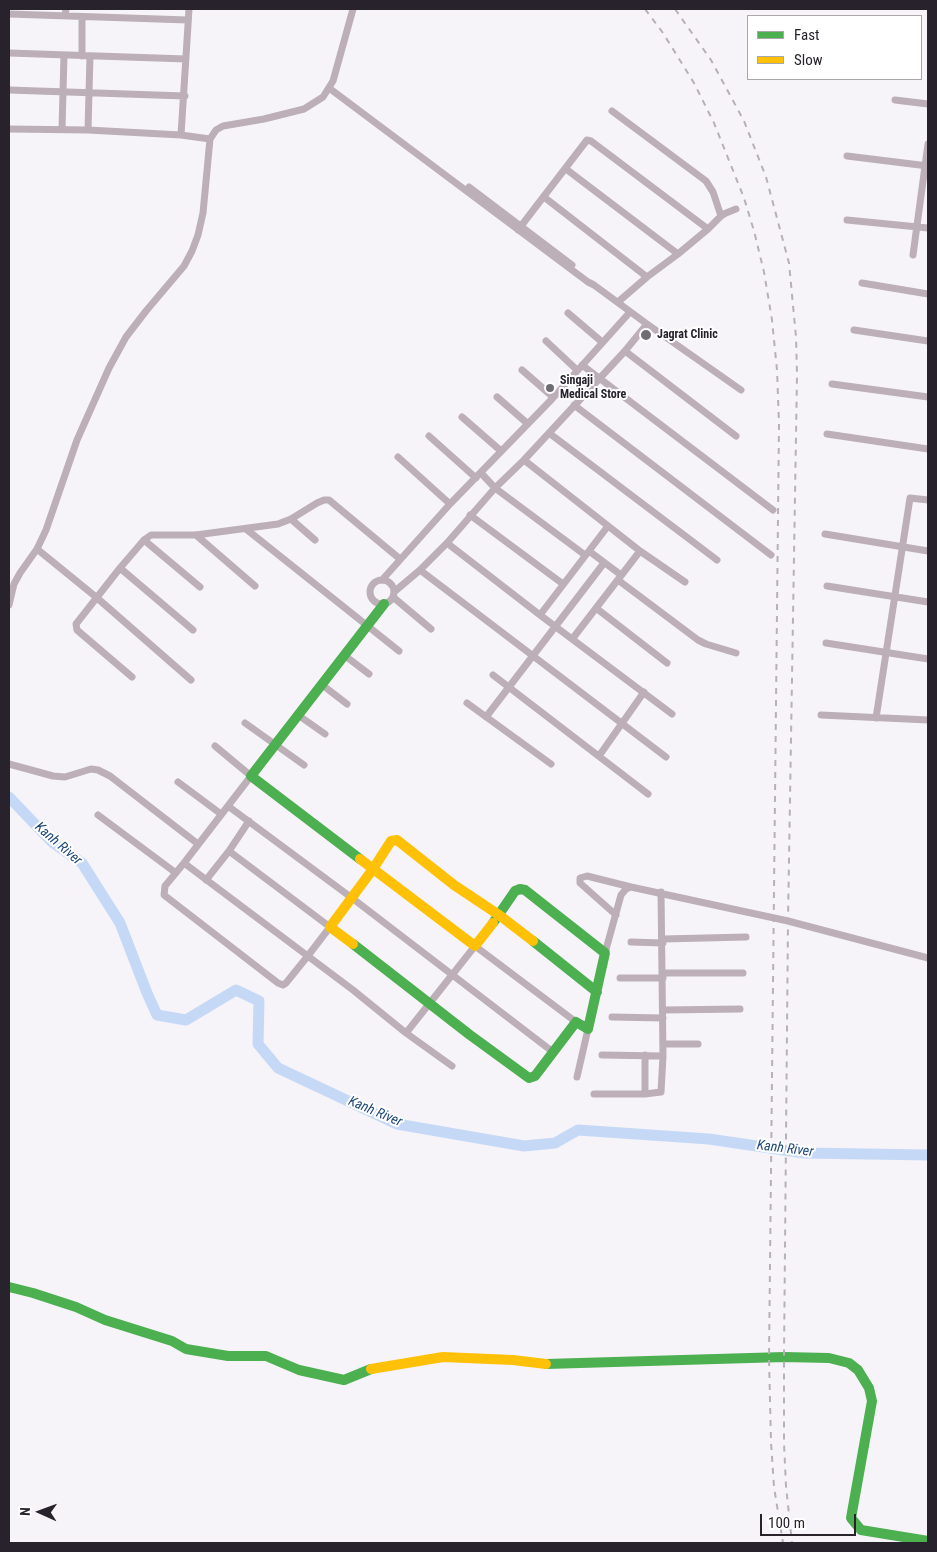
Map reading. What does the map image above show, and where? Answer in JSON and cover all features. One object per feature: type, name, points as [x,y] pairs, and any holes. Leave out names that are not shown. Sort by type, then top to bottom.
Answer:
[{"type":"street","points":[[82,56],[86,17],[89,9]]},
{"type":"street","points":[[182,135],[189,9]]},
{"type":"street","points":[[9,605],[17,579],[37,549],[46,530],[77,440],[108,368],[126,337],[184,266],[192,251],[203,214],[210,139],[216,130],[223,126],[264,119],[304,109],[322,97],[330,87],[353,9]]},
{"type":"street","points":[[9,14],[65,13],[86,17],[188,20]]},
{"type":"street","points":[[9,53],[186,59]]},
{"type":"street","points":[[62,129],[64,55]]},
{"type":"street","points":[[88,130],[90,56]]},
{"type":"street","points":[[330,87],[520,228],[588,282],[741,390]]},
{"type":"street","points":[[9,90],[185,96]]},
{"type":"street","points":[[896,100],[928,104]]},
{"type":"street","points":[[612,111],[706,182],[713,192],[722,216]]},
{"type":"street","points":[[9,129],[88,130],[182,135],[210,139]]},
{"type":"street","points":[[520,228],[587,140],[591,141],[708,229]]},
{"type":"street","points":[[913,255],[927,166],[928,144]]},
{"type":"street","points":[[847,156],[927,166]]},
{"type":"street","points":[[566,169],[678,254]]},
{"type":"street","points":[[544,197],[647,276]]},
{"type":"street","points":[[618,302],[647,276],[678,254],[722,216],[736,209]]},
{"type":"street","points":[[847,220],[928,228]]},
{"type":"street","points":[[862,283],[928,294]]},
{"type":"street","points":[[390,598],[376,602],[371,595],[374,584],[382,580],[450,504],[528,424],[630,312]]},
{"type":"street","points":[[568,313],[602,342]]},
{"type":"street","points":[[597,992],[499,916],[454,885],[400,841],[391,841],[352,898],[286,984],[280,985],[164,895],[165,886],[184,864],[367,625],[390,598],[447,543],[495,488],[524,460],[625,351],[647,324]]},
{"type":"street","points":[[854,330],[928,341]]},
{"type":"street","points":[[546,341],[580,368],[599,378],[773,510]]},
{"type":"street","points":[[625,351],[736,436]]},
{"type":"street","points":[[522,370],[553,397]]},
{"type":"street","points":[[832,384],[928,398]]},
{"type":"street","points":[[497,397],[528,424]]},
{"type":"street","points":[[574,404],[771,555]]},
{"type":"street","points":[[462,417],[501,451]]},
{"type":"street","points":[[549,433],[717,560]]},
{"type":"street","points":[[827,434],[928,450]]},
{"type":"street","points":[[429,436],[495,488],[604,563],[619,578],[698,640],[736,653]]},
{"type":"street","points":[[398,457],[450,504]]},
{"type":"street","points":[[524,460],[640,551],[684,582]]},
{"type":"street","points":[[876,718],[910,498],[928,500]]},
{"type":"street","points":[[132,677],[77,630],[76,624],[120,568],[144,540],[151,535],[196,536],[278,524],[291,519],[317,503],[329,500],[400,560]]},
{"type":"street","points":[[470,515],[563,584]]},
{"type":"street","points":[[291,519],[315,540]]},
{"type":"street","points":[[540,615],[608,526]]},
{"type":"street","points":[[246,529],[399,651]]},
{"type":"street","points":[[825,534],[928,551]]},
{"type":"street","points":[[196,536],[255,586]]},
{"type":"street","points":[[144,540],[200,587]]},
{"type":"street","points":[[447,543],[672,714]]},
{"type":"street","points":[[37,549],[96,597],[191,680]]},
{"type":"street","points":[[573,638],[640,551]]},
{"type":"street","points":[[486,718],[604,563]]},
{"type":"street","points":[[120,568],[193,630]]},
{"type":"street","points":[[420,570],[666,757]]},
{"type":"street","points":[[382,580],[390,583],[390,598]]},
{"type":"street","points":[[827,586],[928,602]]},
{"type":"street","points":[[390,598],[431,629]]},
{"type":"street","points":[[596,608],[666,663]]},
{"type":"street","points":[[826,643],[928,659]]},
{"type":"street","points":[[344,655],[369,674]]},
{"type":"street","points":[[492,675],[648,794]]},
{"type":"street","points":[[322,684],[347,704]]},
{"type":"street","points":[[599,756],[644,692]]},
{"type":"street","points":[[466,704],[551,764]]},
{"type":"street","points":[[298,715],[325,734]]},
{"type":"street","points":[[822,715],[928,720]]},
{"type":"street","points":[[246,722],[304,766]]},
{"type":"street","points":[[215,746],[251,776],[373,869],[576,1022],[588,1029]]},
{"type":"street","points":[[9,764],[53,776],[65,777],[91,769],[98,770],[110,776],[198,844]]},
{"type":"street","points":[[178,782],[221,814]]},
{"type":"street","points":[[228,806],[553,1052]]},
{"type":"street","points":[[98,815],[176,873]]},
{"type":"street","points":[[206,880],[249,821]]},
{"type":"street","points":[[228,851],[529,1078],[535,1076],[576,1022]]},
{"type":"street","points":[[184,864],[452,1066]]},
{"type":"street","points":[[616,915],[580,883],[580,878],[587,876],[631,887],[662,892],[788,921],[928,958]]},
{"type":"street","points":[[577,1077],[605,953],[622,895],[626,889],[631,887]]},
{"type":"street","points":[[406,1033],[499,916],[515,891],[520,888],[605,953]]},
{"type":"street","points":[[594,1094],[645,1094],[661,1092],[663,1056],[662,892]]},
{"type":"street","points":[[631,942],[746,937]]},
{"type":"street","points":[[620,978],[743,973]]},
{"type":"street","points":[[612,1017],[740,1009]]},
{"type":"street","points":[[663,1044],[698,1044]]},
{"type":"street","points":[[602,1055],[663,1056]]},
{"type":"street","points":[[645,1055],[645,1094]]},
{"type":"street","points":[[9,1287],[76,1307],[105,1320],[172,1341],[186,1349],[228,1356],[266,1356],[300,1370],[344,1380],[374,1367],[443,1357],[513,1360],[546,1364],[784,1357],[829,1358],[849,1363],[858,1370],[869,1388],[872,1401],[851,1518],[862,1530],[928,1541]]},
{"type":"waterway","name":"Kanh River","points":[[9,797],[52,842],[82,863],[120,923],[157,1015],[186,1020],[236,990],[259,1001],[258,1044],[278,1068],[397,1124],[524,1146],[555,1143],[578,1130],[709,1139],[804,1153],[928,1155]]},
{"type":"railway","points":[[645,9],[663,33],[694,83],[714,123],[744,198],[764,272],[772,320],[777,370],[779,424],[769,1358],[774,1487],[783,1543]]},
{"type":"railway","points":[[675,9],[711,60],[744,121],[766,177],[789,263],[796,337],[784,1357],[784,1443],[792,1543]]},
{"type":"traffic: fast","points":[[360,859],[251,776],[384,604]]},
{"type":"traffic: fast","points":[[353,944],[470,1035],[529,1078],[535,1076],[576,1022],[588,1029],[605,953],[525,890],[515,891],[493,923]]},
{"type":"traffic: fast","points":[[533,941],[597,992]]},
{"type":"traffic: fast","points":[[9,1287],[76,1307],[105,1320],[172,1341],[186,1349],[228,1356],[266,1356],[299,1370],[344,1380],[371,1369]]},
{"type":"traffic: fast","points":[[546,1364],[784,1357],[829,1358],[849,1363],[858,1370],[869,1388],[872,1401],[851,1518],[861,1530],[928,1541]]},
{"type":"traffic: slow","points":[[353,944],[330,927],[373,869],[391,841],[397,840],[454,885],[499,915],[533,941]]},
{"type":"traffic: slow","points":[[360,859],[475,946],[493,923]]},
{"type":"traffic: slow","points":[[371,1369],[443,1357],[513,1360],[546,1364]]},
{"type":"place","name":"Jagrat Clinic","points":[[646,335]]},
{"type":"place","name":"Singaji Medical Store","points":[[550,388]]}]
